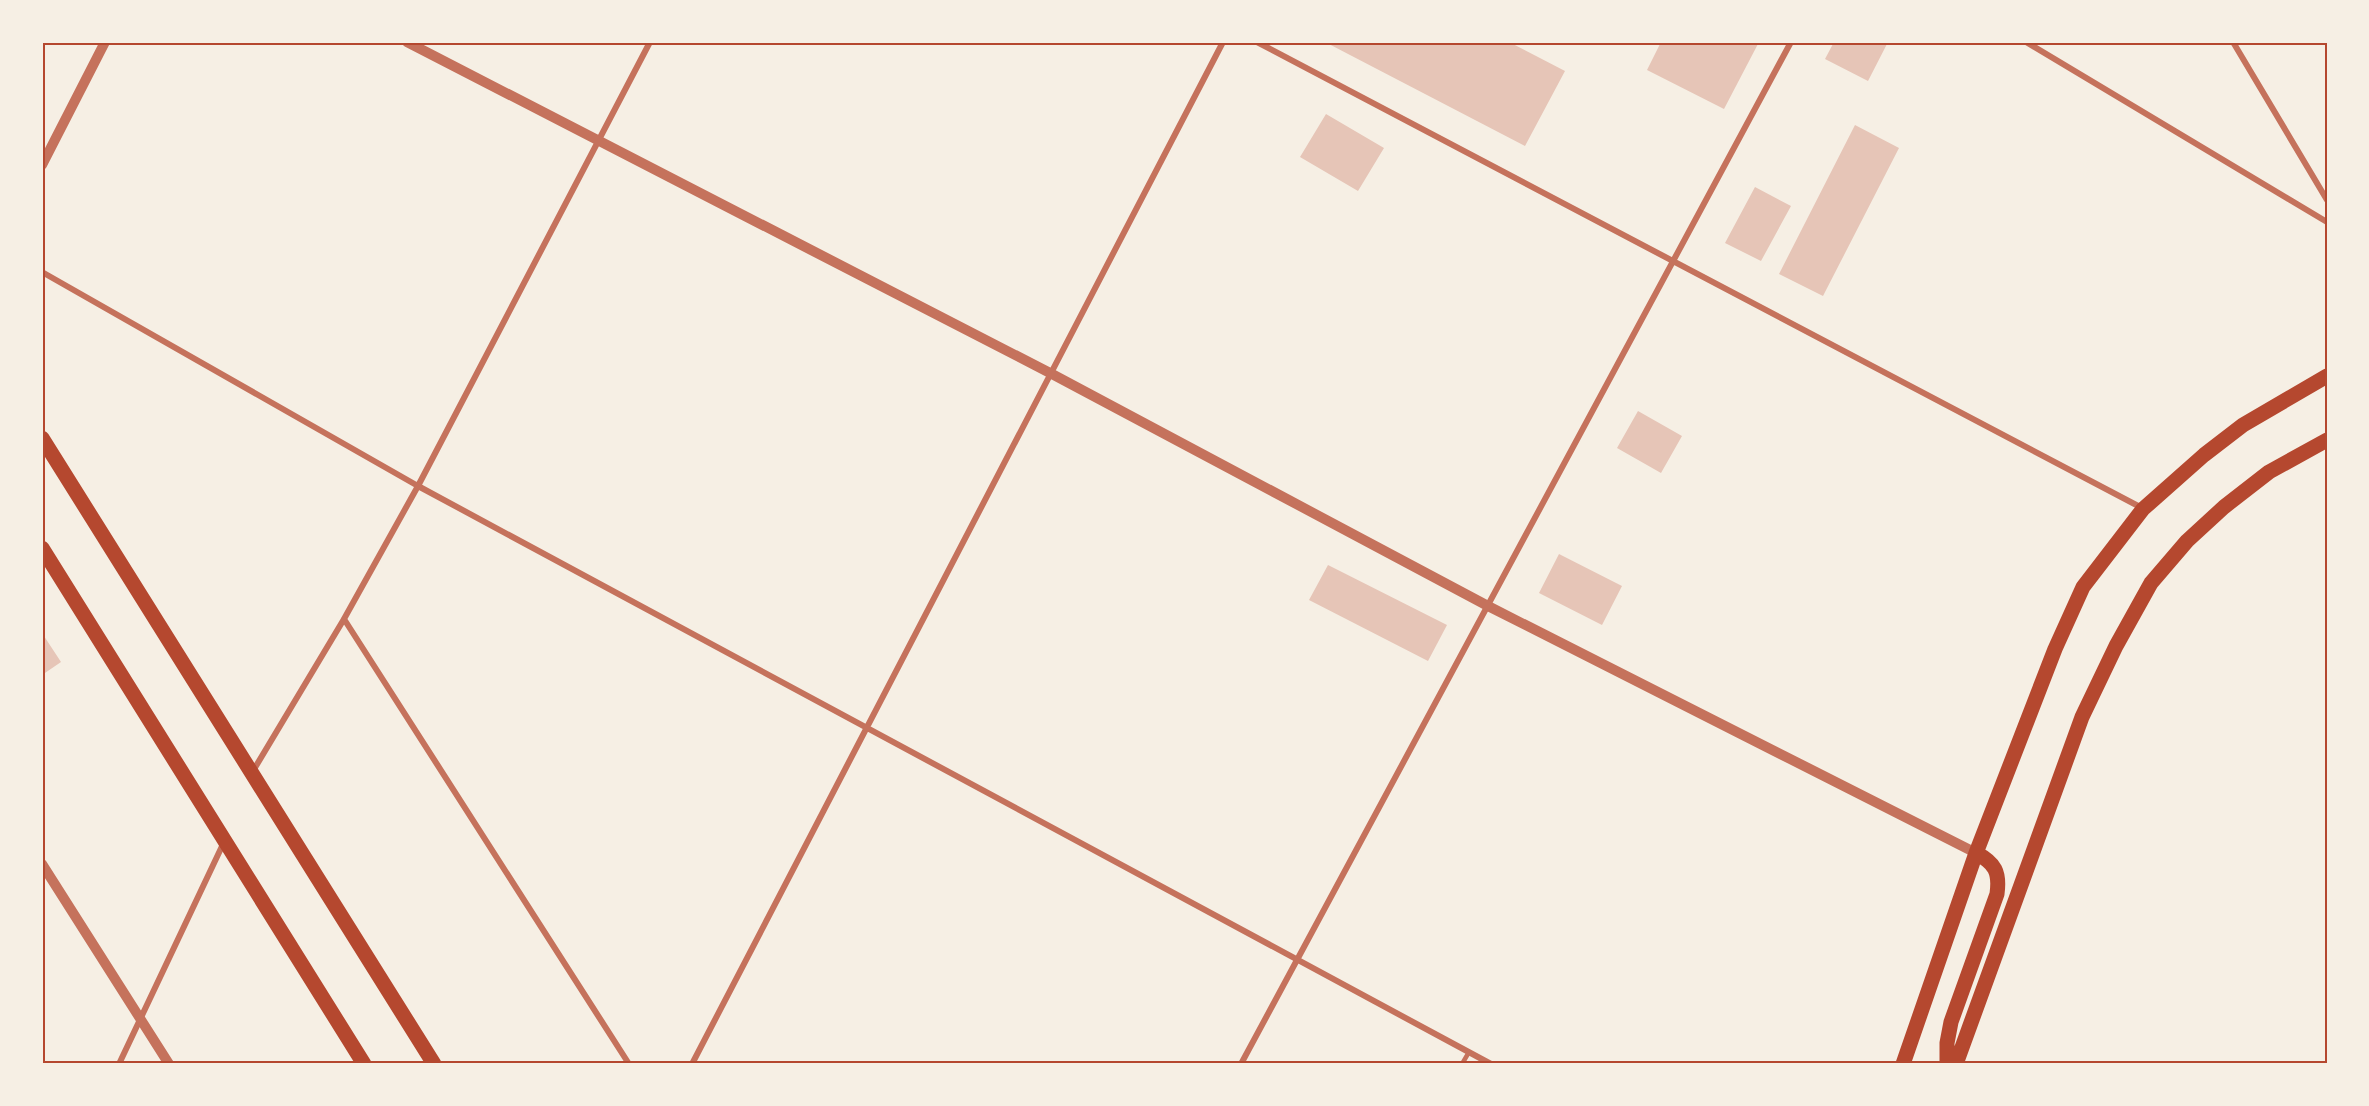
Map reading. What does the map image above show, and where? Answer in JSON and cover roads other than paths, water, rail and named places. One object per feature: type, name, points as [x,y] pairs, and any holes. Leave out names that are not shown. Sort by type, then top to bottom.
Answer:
[{"type":"main road","points":[[1903,1064],[1976,853],[2055,649],[2083,588],[2143,509],[2243,425],[2327,376]]},
{"type":"main road","points":[[42,438],[434,1064]]},
{"type":"main road","points":[[1956,1064],[2082,717],[2116,646],[2151,583],[2187,541],[2224,507],[2269,472],[2327,440]]},
{"type":"main road","points":[[42,548],[364,1064]]},
{"type":"main road","points":[[1947,1064],[1947,1043],[1952,1022],[1997,894],[2000,879],[1991,861],[1976,853]]},
{"type":"street","points":[[42,165],[105,42]]},
{"type":"street","points":[[407,42],[1052,374],[1488,606],[1976,853]]},
{"type":"street","points":[[252,773],[344,619],[418,486],[651,42]]},
{"type":"street","points":[[692,1064],[869,728],[1223,42]]},
{"type":"street","points":[[1257,42],[2143,509]]},
{"type":"street","points":[[1241,1064],[1791,42]]},
{"type":"street","points":[[2026,42],[2327,222]]},
{"type":"street","points":[[2233,42],[2327,200]]},
{"type":"street","points":[[42,272],[418,486],[1491,1064]]},
{"type":"street","points":[[344,619],[629,1064]]},
{"type":"street","points":[[119,1064],[225,841]]},
{"type":"street","points":[[42,864],[169,1064]]},
{"type":"lane","points":[[1462,1064],[1469,1052]]}]
